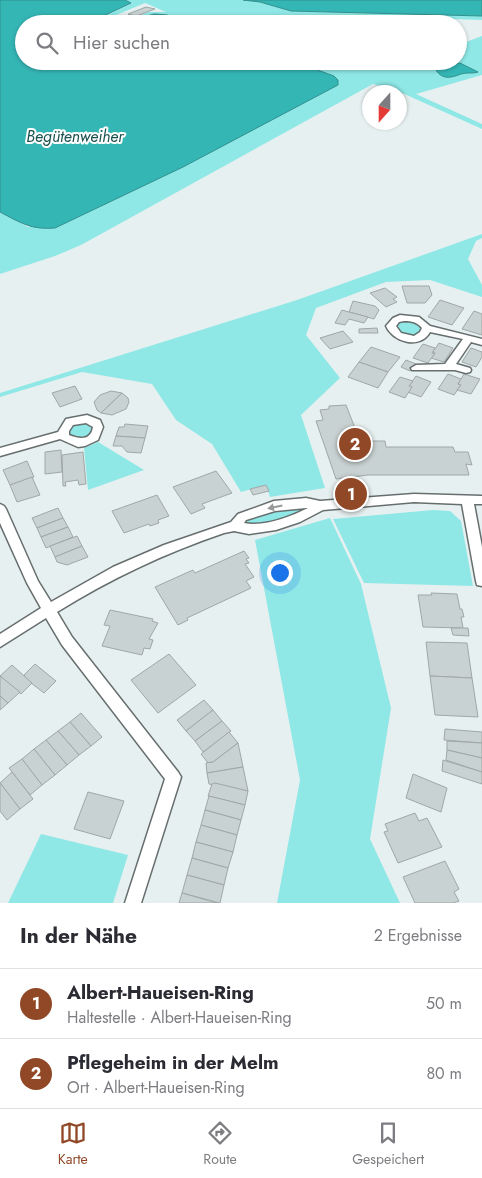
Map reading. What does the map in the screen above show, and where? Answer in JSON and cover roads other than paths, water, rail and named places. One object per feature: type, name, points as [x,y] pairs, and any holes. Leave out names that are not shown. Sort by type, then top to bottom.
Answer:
[{"type":"street","points":[[427,328],[482,342]]},
{"type":"street","points":[[448,367],[469,338]]},
{"type":"street","points":[[416,368],[448,367],[466,370]]},
{"type":"street","points":[[0,452],[63,434]]},
{"type":"street","points":[[234,526],[242,517],[274,506],[306,503],[320,506],[414,498],[482,500]]},
{"type":"street","points":[[467,499],[482,581]]},
{"type":"street","points":[[0,642],[48,609],[141,560],[173,546],[234,526],[249,529],[281,523],[311,514],[320,506]]},
{"type":"street","points":[[0,509],[33,583],[67,641],[173,777],[133,903]]},
{"type":"water","name":"Begütenweiher","points":[[0,0],[125,0],[131,3],[105,15],[15,15],[15,70],[318,70],[334,76],[338,80],[338,85],[183,167],[55,228],[33,227],[0,212]]},
{"type":"water","points":[[243,0],[482,0],[482,16],[291,11],[260,2]]},
{"type":"water","points":[[467,66],[478,72],[448,77],[442,76],[436,70],[467,70]]},
{"type":"place","name":"Pflegeheim in der Melm","points":[[355,444]]},
{"type":"place","name":"Albert-Haueisen-Ring","points":[[351,494]]}]
